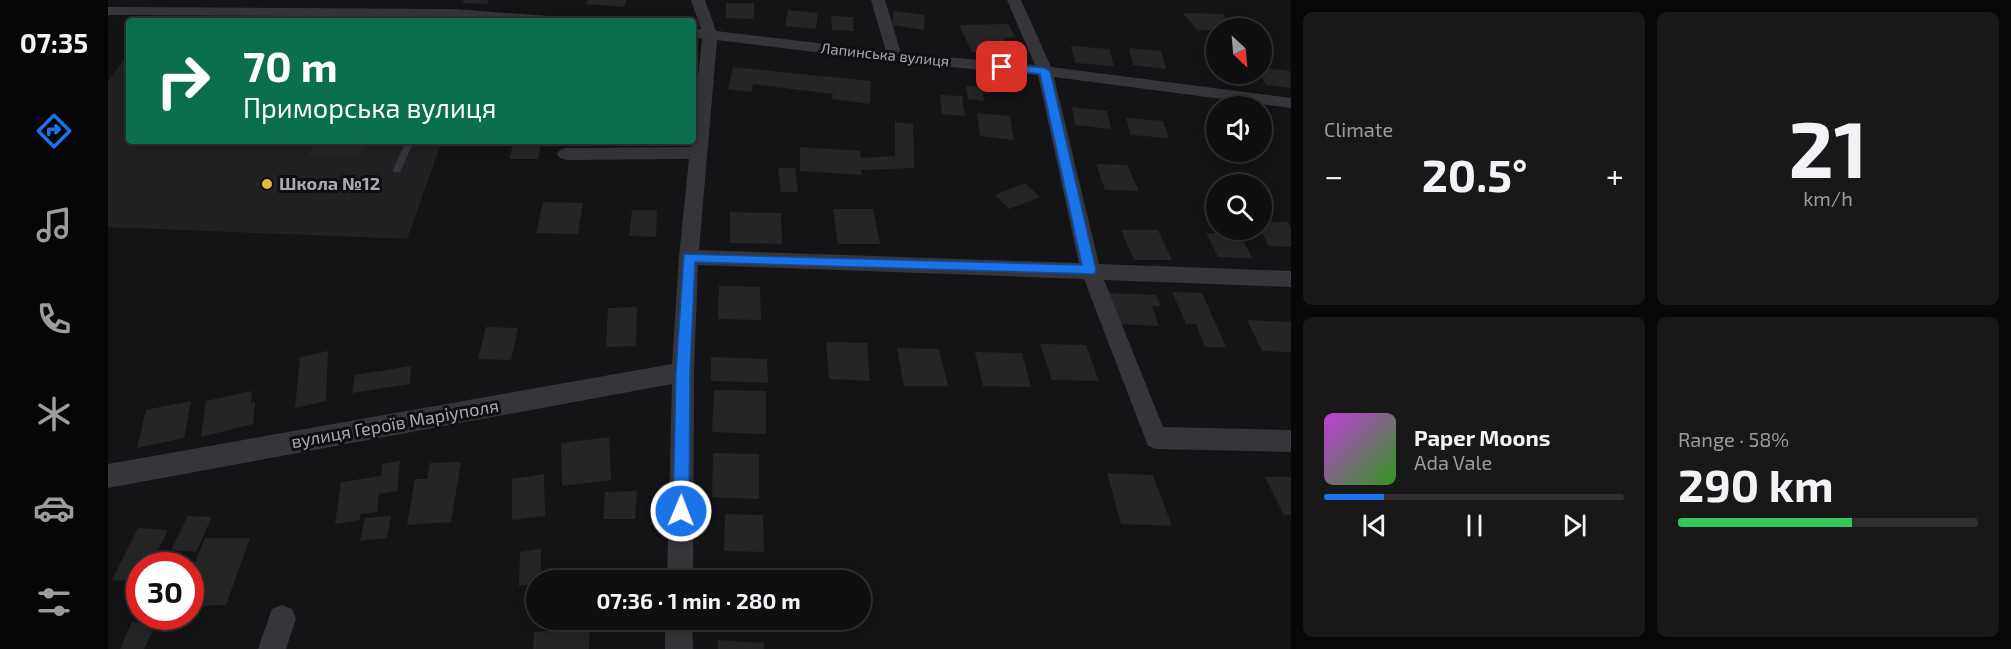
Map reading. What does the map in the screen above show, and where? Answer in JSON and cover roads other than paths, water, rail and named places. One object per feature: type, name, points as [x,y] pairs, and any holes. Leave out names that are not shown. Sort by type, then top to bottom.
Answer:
[{"type":"street","points":[[680,570],[683,372],[688,257],[698,153],[701,34],[698,0]]},
{"type":"street","points":[[878,0],[895,57]]},
{"type":"street","points":[[1014,0],[1045,71],[1089,270],[1156,438],[1291,441]]},
{"type":"street","points":[[108,11],[454,11],[530,18]]},
{"type":"street","name":"Лапинська вулиця","points":[[701,34],[895,57],[1045,71],[1291,103]]},
{"type":"street","points":[[566,153],[698,153]]},
{"type":"street","points":[[688,257],[1291,279]]},
{"type":"street","name":"вулиця Героїв Маріуполя","points":[[108,476],[683,372]]},
{"type":"street","points":[[272,649],[282,619]]},
{"type":"street","points":[[679,630],[679,649]]},
{"type":"lane","points":[[397,170],[409,144]]},
{"type":"place","name":"Школа №12","points":[[267,184]]}]
